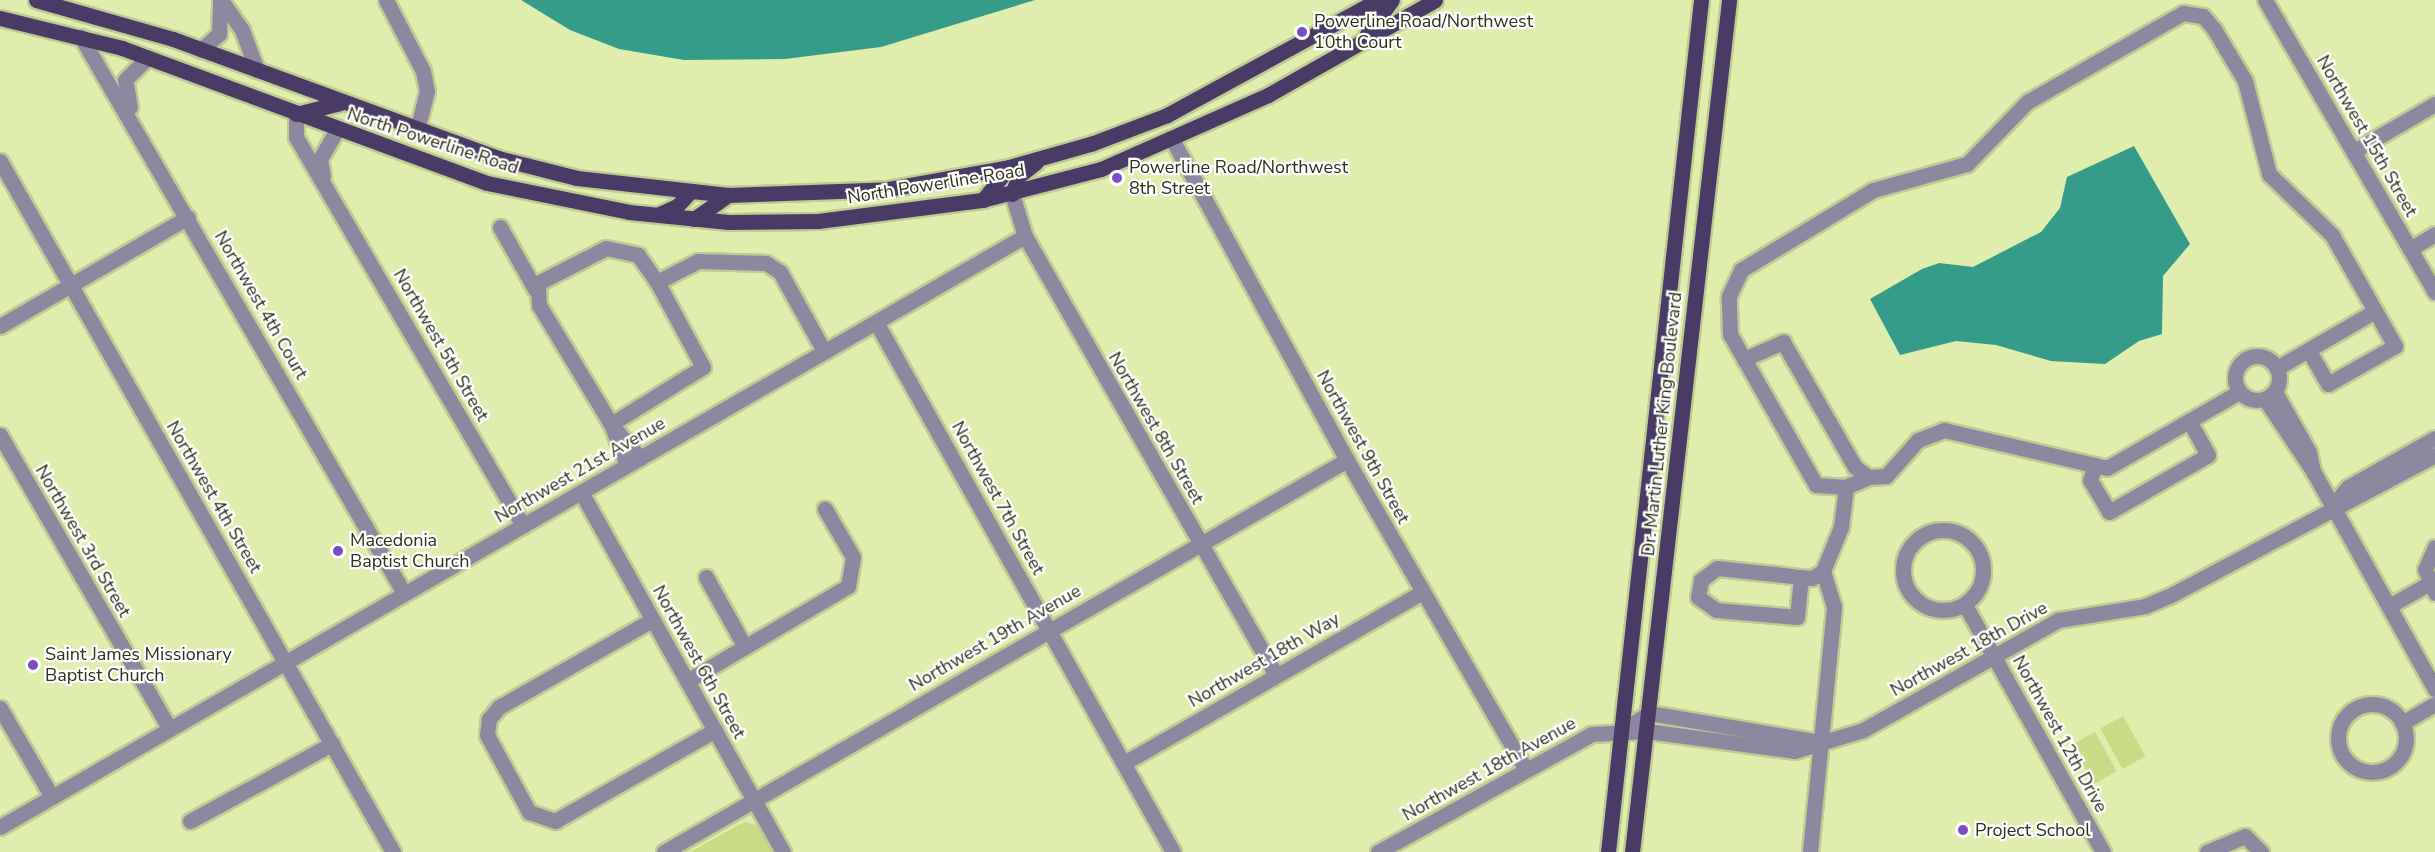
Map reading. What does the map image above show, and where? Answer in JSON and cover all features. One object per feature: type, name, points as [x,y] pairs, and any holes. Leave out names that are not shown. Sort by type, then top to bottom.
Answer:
[{"type":"main road","name":"North Powerline Road","points":[[36,0],[70,4],[417,130],[577,177],[728,195],[888,189],[1009,167],[1167,115],[1378,0]]},
{"type":"main road","points":[[1357,44],[1392,0]]},
{"type":"main road","name":"North Powerline Road","points":[[0,18],[81,38],[147,58],[337,130],[487,183],[656,215],[694,219],[818,221],[982,200],[1012,194],[1173,141],[1435,0]]},
{"type":"main road","name":"Dr. Martin Luther King Boulevard","points":[[1608,852],[1701,0]]},
{"type":"main road","name":"Dr. Martin Luther King Boulevard","points":[[1632,852],[1729,0]]},
{"type":"main road","points":[[211,82],[256,70]]},
{"type":"main road","points":[[297,114],[343,103]]},
{"type":"main road","points":[[1012,194],[1019,176],[1042,157]]},
{"type":"main road","points":[[982,200],[1009,167]]},
{"type":"main road","points":[[656,215],[677,206],[690,192]]},
{"type":"main road","points":[[694,219],[728,195]]},
{"type":"street","points":[[201,50],[219,34],[221,0]]},
{"type":"street","points":[[221,0],[242,30],[256,70]]},
{"type":"street","points":[[386,0],[423,71],[427,91],[417,130]]},
{"type":"street","name":"Northwest 15th Street","points":[[2265,0],[2435,292]]},
{"type":"street","points":[[2239,392],[2107,468],[1944,430],[1918,440],[1886,476],[1869,477],[1846,488],[1816,485],[1730,334],[1730,296],[1741,270],[1764,251],[1886,184],[1967,164],[2027,102],[2192,13],[2214,29],[2245,81],[2269,174],[2332,236],[2395,346],[2328,384],[2308,350]]},
{"type":"street","name":"Northwest 4th Court","points":[[81,38],[188,217],[404,592]]},
{"type":"street","points":[[133,124],[125,80],[147,58]]},
{"type":"street","points":[[2354,151],[2435,104]]},
{"type":"street","name":"Northwest 5th Street","points":[[297,114],[296,136],[523,525]]},
{"type":"street","name":"Northwest 5th Street","points":[[325,185],[320,159],[337,130]]},
{"type":"street","name":"Northwest 9th Street","points":[[1173,141],[1347,460],[1525,768]]},
{"type":"street","name":"Northwest 4th Street","points":[[0,161],[393,852]]},
{"type":"street","name":"Northwest 8th Street","points":[[1012,194],[1025,236],[1276,675]]},
{"type":"street","points":[[0,326],[188,217]]},
{"type":"street","points":[[500,227],[535,289],[539,305],[634,461]]},
{"type":"street","points":[[2410,249],[2435,234]]},
{"type":"street","name":"Northwest 21st Avenue","points":[[0,827],[1025,236]]},
{"type":"street","points":[[535,289],[606,248],[638,255],[657,282],[703,367],[611,424]]},
{"type":"street","points":[[657,282],[698,261],[771,264],[824,351]]},
{"type":"street","points":[[2375,311],[2277,368],[2270,396],[2309,452],[2313,471],[2435,689]]},
{"type":"street","name":"Northwest 7th Street","points":[[876,322],[1173,852]]},
{"type":"street","points":[[1744,359],[1783,342],[1855,467],[1869,477]]},
{"type":"street","points":[[2270,396],[2252,400],[2239,392],[2236,372],[2245,360],[2260,356],[2277,368]]},
{"type":"street","points":[[2095,465],[2090,480],[2109,512],[2208,455],[2189,421]]},
{"type":"street","name":"Northwest 3rd Street","points":[[0,435],[169,728]]},
{"type":"street","points":[[2332,506],[2348,487],[2435,438]]},
{"type":"street","points":[[2332,506],[2354,500],[2435,455]]},
{"type":"street","name":"Northwest 19th Avenue","points":[[664,852],[1049,628],[1347,460]]},
{"type":"street","points":[[1810,852],[1834,607],[1823,571],[1841,526],[1846,488]]},
{"type":"street","name":"Northwest 6th Street","points":[[581,492],[783,852]]},
{"type":"street","name":"Northwest 18th Drive","points":[[1622,731],[1647,731],[1794,751],[1863,730],[2058,620],[2145,606],[2169,596],[2332,506]]},
{"type":"street","points":[[687,681],[848,586],[853,557],[825,509]]},
{"type":"street","points":[[1945,530],[1977,549],[1983,573],[1965,605],[1931,609],[1905,587],[1904,559],[1920,537],[1945,530]]},
{"type":"street","points":[[2389,606],[2432,589],[2425,569],[2435,547]]},
{"type":"street","points":[[1801,577],[1797,617],[1716,610],[1698,597],[1701,580],[1717,568],[1801,577],[1823,571]]},
{"type":"street","points":[[706,577],[746,647]]},
{"type":"street","name":"Northwest 18th Way","points":[[1124,762],[1423,592]]},
{"type":"street","name":"Northwest 12th Drive","points":[[1965,605],[2103,852]]},
{"type":"street","points":[[652,620],[499,706],[489,719],[487,735],[529,812],[540,820],[555,821],[715,730]]},
{"type":"street","points":[[2402,723],[2435,704]]},
{"type":"street","points":[[2378,705],[2402,723],[2404,750],[2388,768],[2366,771],[2340,749],[2340,726],[2355,708],[2378,705]]},
{"type":"street","points":[[0,708],[52,797]]},
{"type":"street","points":[[1622,731],[1649,713]]},
{"type":"street","name":"Northwest 18th Drive","points":[[1649,713],[1820,742]]},
{"type":"street","name":"Northwest 18th Avenue","points":[[1378,852],[1525,768],[1592,734],[1622,731]]},
{"type":"street","points":[[190,821],[332,744]]},
{"type":"street","points":[[2207,852],[2245,836],[2261,852]]},
{"type":"green space","points":[[2123,716],[2145,756],[2123,769],[2100,729]]},
{"type":"green space","points":[[2095,732],[2117,771],[2094,784],[2072,745]]},
{"type":"green space","points":[[744,822],[760,825],[775,852],[690,852]]},
{"type":"water","points":[[521,0],[1035,0],[881,47],[785,59],[684,60],[619,49],[570,30]]},
{"type":"water","points":[[2134,146],[2190,244],[2163,276],[2162,334],[2139,341],[2105,364],[2051,361],[1996,345],[1956,341],[1900,355],[1870,299],[1922,269],[1939,263],[1973,267],[2041,232],[2060,208],[2067,177]]},
{"type":"place","name":"Powerline Road/Northwest 10th Court","points":[[1302,32]]},
{"type":"place","name":"Powerline Road/Northwest 8th Street","points":[[1117,178]]},
{"type":"place","name":"Macedonia Baptist Church","points":[[338,551]]},
{"type":"place","name":"Saint James Missionary Baptist Church","points":[[33,665]]},
{"type":"place","name":"Project School","points":[[1963,830]]}]
